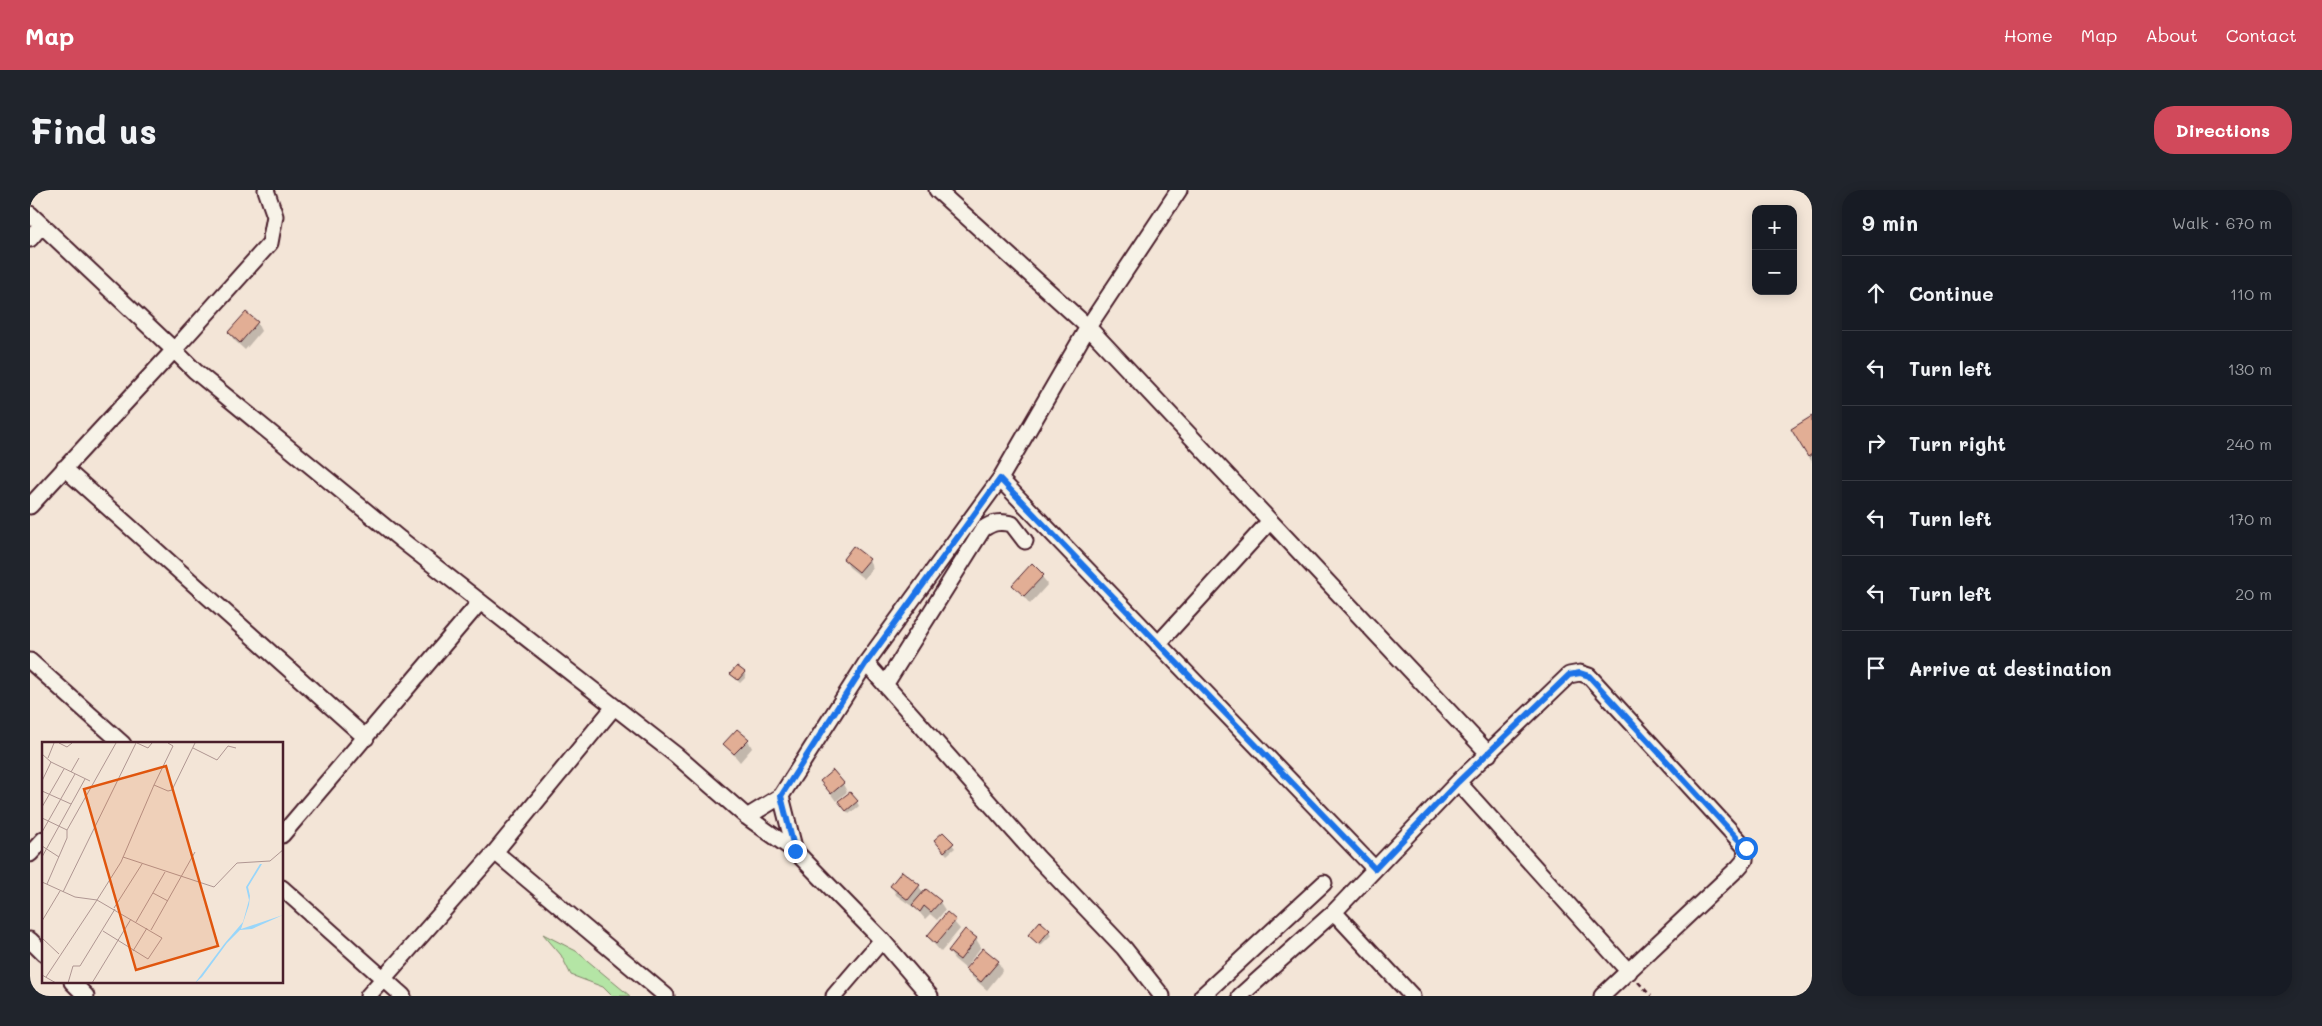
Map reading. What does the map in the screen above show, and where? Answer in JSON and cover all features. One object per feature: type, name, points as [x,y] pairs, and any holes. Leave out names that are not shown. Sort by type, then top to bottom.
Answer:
[{"type":"street","points":[[30,506],[270,243],[275,216],[266,190]]},
{"type":"street","points":[[937,190],[1088,327],[1489,754]]},
{"type":"street","points":[[747,817],[781,796],[866,663],[1000,479],[1088,327],[1179,190]]},
{"type":"street","points":[[30,214],[210,384],[400,539],[676,755],[747,817],[795,851],[882,940],[930,996]]},
{"type":"street","points":[[30,239],[42,225]]},
{"type":"street","points":[[64,468],[366,738]]},
{"type":"street","points":[[1000,479],[1375,869]]},
{"type":"street","points":[[885,685],[983,529],[992,523],[1002,521],[1012,524],[1025,541]]},
{"type":"street","points":[[1158,644],[1270,521]]},
{"type":"street","points":[[284,833],[480,602]]},
{"type":"street","points":[[30,661],[121,742]]},
{"type":"street","points":[[866,663],[1038,858],[1124,948],[1162,996]]},
{"type":"street","points":[[1240,996],[1334,912],[1458,782],[1569,675],[1580,673],[1589,676],[1746,848],[1746,860],[1630,972],[1602,996]]},
{"type":"street","points":[[368,996],[495,852],[614,707]]},
{"type":"street","points":[[1458,782],[1630,972]]},
{"type":"street","points":[[781,796],[795,851]]},
{"type":"street","points":[[30,854],[42,840]]},
{"type":"street","points":[[495,852],[666,996]]},
{"type":"street","points":[[1202,996],[1324,882]]},
{"type":"street","points":[[284,890],[403,996]]},
{"type":"street","points":[[1334,912],[1412,996]]},
{"type":"street","points":[[30,940],[42,952]]},
{"type":"street","points":[[834,996],[882,940]]},
{"type":"street","points":[[74,984],[86,996]]},
{"type":"path","points":[[1630,972],[1651,996]]},
{"type":"green space","points":[[543,934],[576,951],[630,996],[612,996],[603,987],[571,975],[561,955]]},
{"type":"building","points":[[246,312],[258,322],[240,343],[228,332]]},
{"type":"building","points":[[1812,416],[1812,454],[1808,457],[1791,429]]},
{"type":"building","points":[[853,546],[870,559],[859,572],[843,559]]},
{"type":"building","points":[[1032,563],[1044,575],[1024,596],[1012,585]]},
{"type":"building","points":[[737,666],[745,672],[738,680],[730,674]]},
{"type":"building","points":[[737,729],[749,739],[734,754],[723,744]]},
{"type":"building","points":[[833,770],[844,783],[831,794],[820,781]]},
{"type":"building","points":[[850,792],[858,801],[846,811],[838,801]]},
{"type":"building","points":[[943,832],[954,843],[944,852],[934,840]]},
{"type":"building","points":[[902,871],[920,885],[908,900],[890,886]]},
{"type":"building","points":[[926,889],[941,901],[931,912],[924,906],[920,912],[912,905]]},
{"type":"building","points":[[947,912],[956,920],[936,944],[927,936]]},
{"type":"building","points":[[1040,921],[1050,930],[1038,944],[1028,935]]},
{"type":"building","points":[[965,929],[977,938],[960,960],[948,951]]},
{"type":"building","points":[[983,948],[999,961],[981,982],[965,969]]},
{"type":"route","points":[[795,851],[781,796],[866,663],[1000,479],[1375,869],[1458,782],[1569,675],[1580,673],[1589,676],[1746,848]]}]
